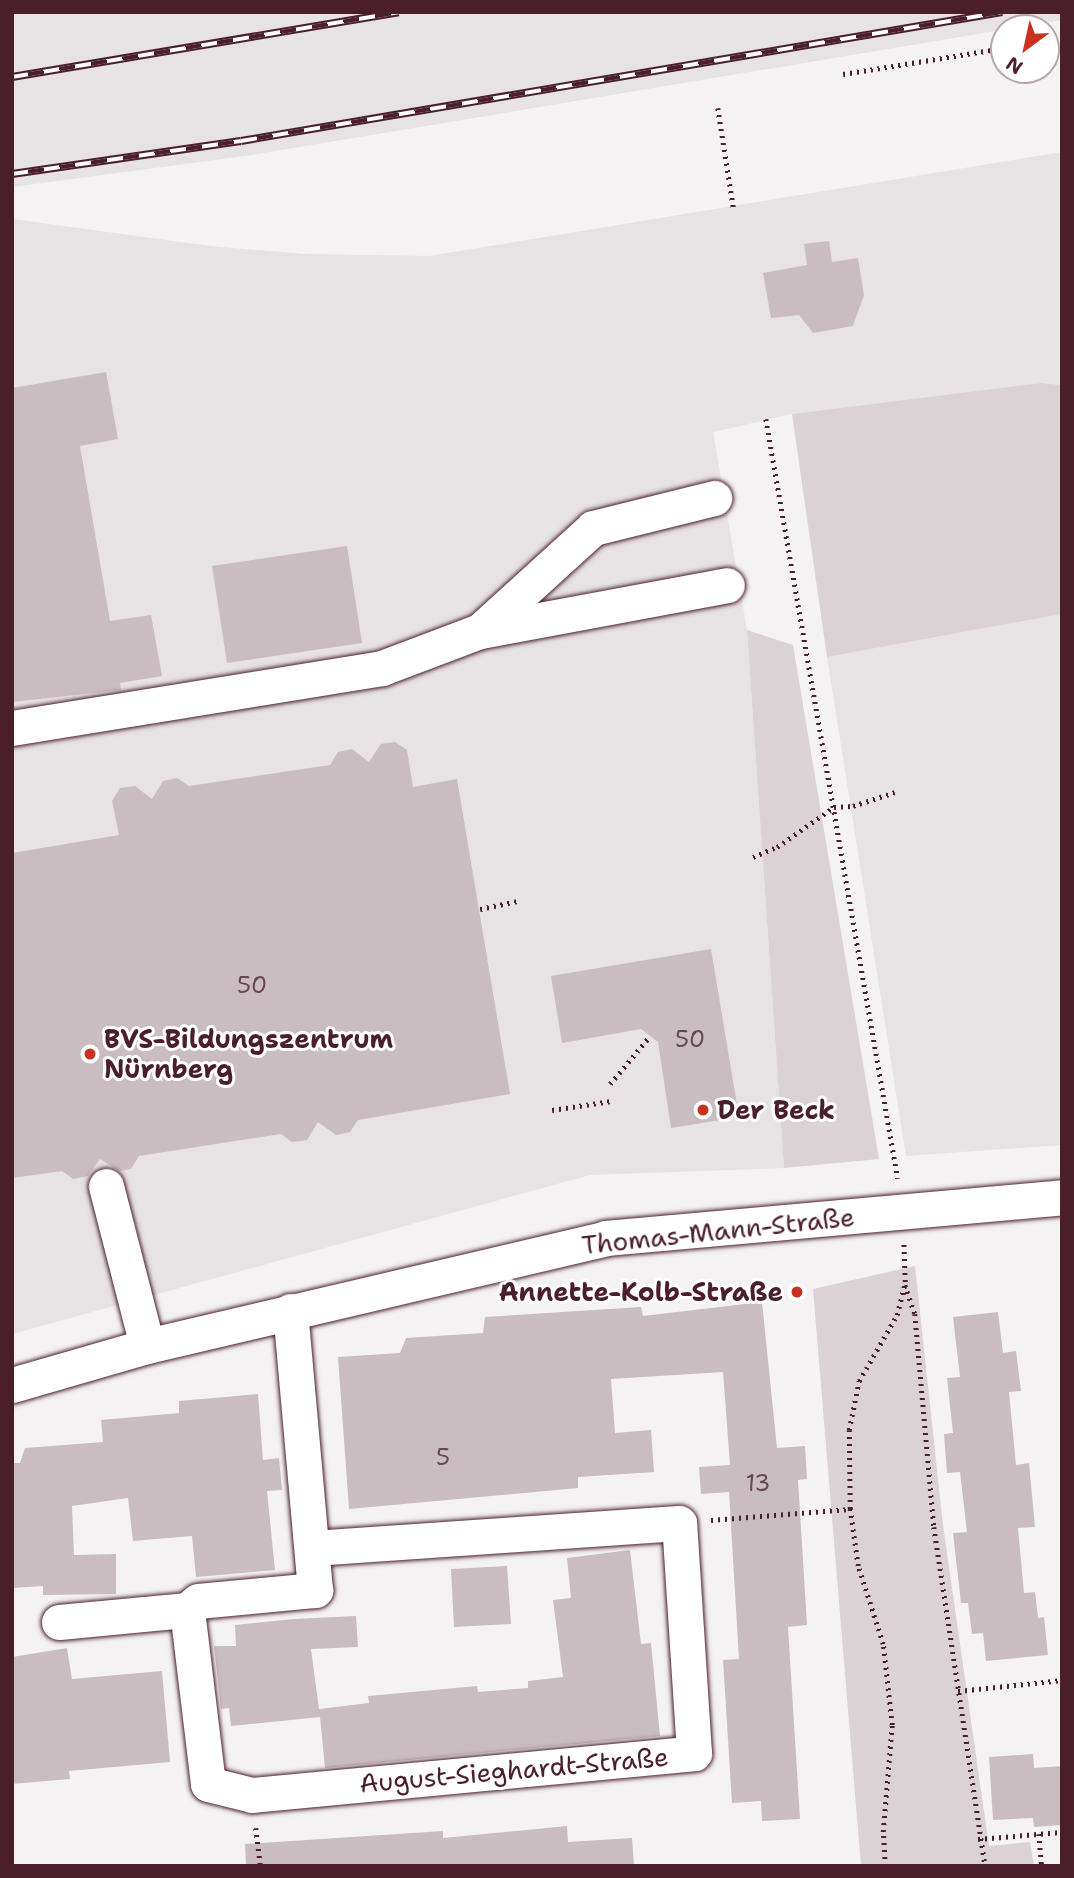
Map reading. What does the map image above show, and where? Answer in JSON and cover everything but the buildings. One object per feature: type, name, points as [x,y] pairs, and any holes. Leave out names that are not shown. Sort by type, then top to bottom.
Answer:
[{"type":"street","points":[[480,631],[593,528],[714,498]]},
{"type":"street","points":[[12,728],[382,668],[480,631],[727,585]]},
{"type":"street","points":[[106,1186],[147,1346]]},
{"type":"street","name":"Thomas-Mann-Straße","points":[[14,1380],[290,1311],[606,1238],[1062,1197]]},
{"type":"street","points":[[59,1622],[187,1610],[198,1601],[315,1590],[290,1311]]},
{"type":"street","points":[[312,1548],[679,1523]]},
{"type":"street","name":"August-Sieghardt-Straße","points":[[187,1610],[208,1784],[252,1795],[694,1753],[679,1523]]},
{"type":"path","points":[[843,74],[990,50]]},
{"type":"path","points":[[719,108],[734,210]]},
{"type":"path","points":[[766,419],[903,1211]]},
{"type":"path","points":[[753,857],[777,847],[834,807],[853,806],[895,792]]},
{"type":"path","points":[[480,909],[517,901]]},
{"type":"path","points":[[610,1084],[650,1036]]},
{"type":"path","points":[[552,1110],[611,1101]]},
{"type":"path","points":[[885,1866],[883,1832],[892,1725],[883,1644],[858,1566],[850,1508],[849,1430],[859,1381],[897,1315],[905,1282],[915,1314],[934,1527],[978,1839],[985,1866]]},
{"type":"path","points":[[679,1523],[850,1508]]},
{"type":"path","points":[[958,1691],[1062,1680]]},
{"type":"path","points":[[978,1839],[1062,1832]]},
{"type":"path","points":[[1038,1834],[1042,1866]]},
{"type":"shaded area","points":[[12,12],[1062,12],[1060,20],[1060,14],[990,14],[990,32],[245,156],[12,187]]},
{"type":"shaded area","points":[[1062,152],[1062,385],[1041,383],[792,414],[713,432],[747,630],[784,1168],[590,1175],[12,1334],[12,219],[210,246],[304,254],[429,256]]},
{"type":"shaded area","points":[[1041,383],[1062,385],[1062,614],[827,657],[792,414]]},
{"type":"shaded area","points":[[1062,614],[1062,1145],[906,1156],[827,657]]},
{"type":"shaded area","points":[[747,630],[793,645],[879,1159],[784,1168]]},
{"type":"shaded area","points":[[915,1266],[943,1525],[989,1846],[1030,1842],[1034,1866],[861,1866],[813,1289]]},
{"type":"railway","points":[[12,77],[399,12]]},
{"type":"railway","points":[[12,174],[241,141],[1002,12]]},
{"type":"place","name":"BVS-Bildungszentrum Nürnberg","points":[[90,1054]]},
{"type":"place","name":"Der Beck","points":[[703,1110]]},
{"type":"place","name":"Annette-Kolb-Straße","points":[[797,1292]]}]
